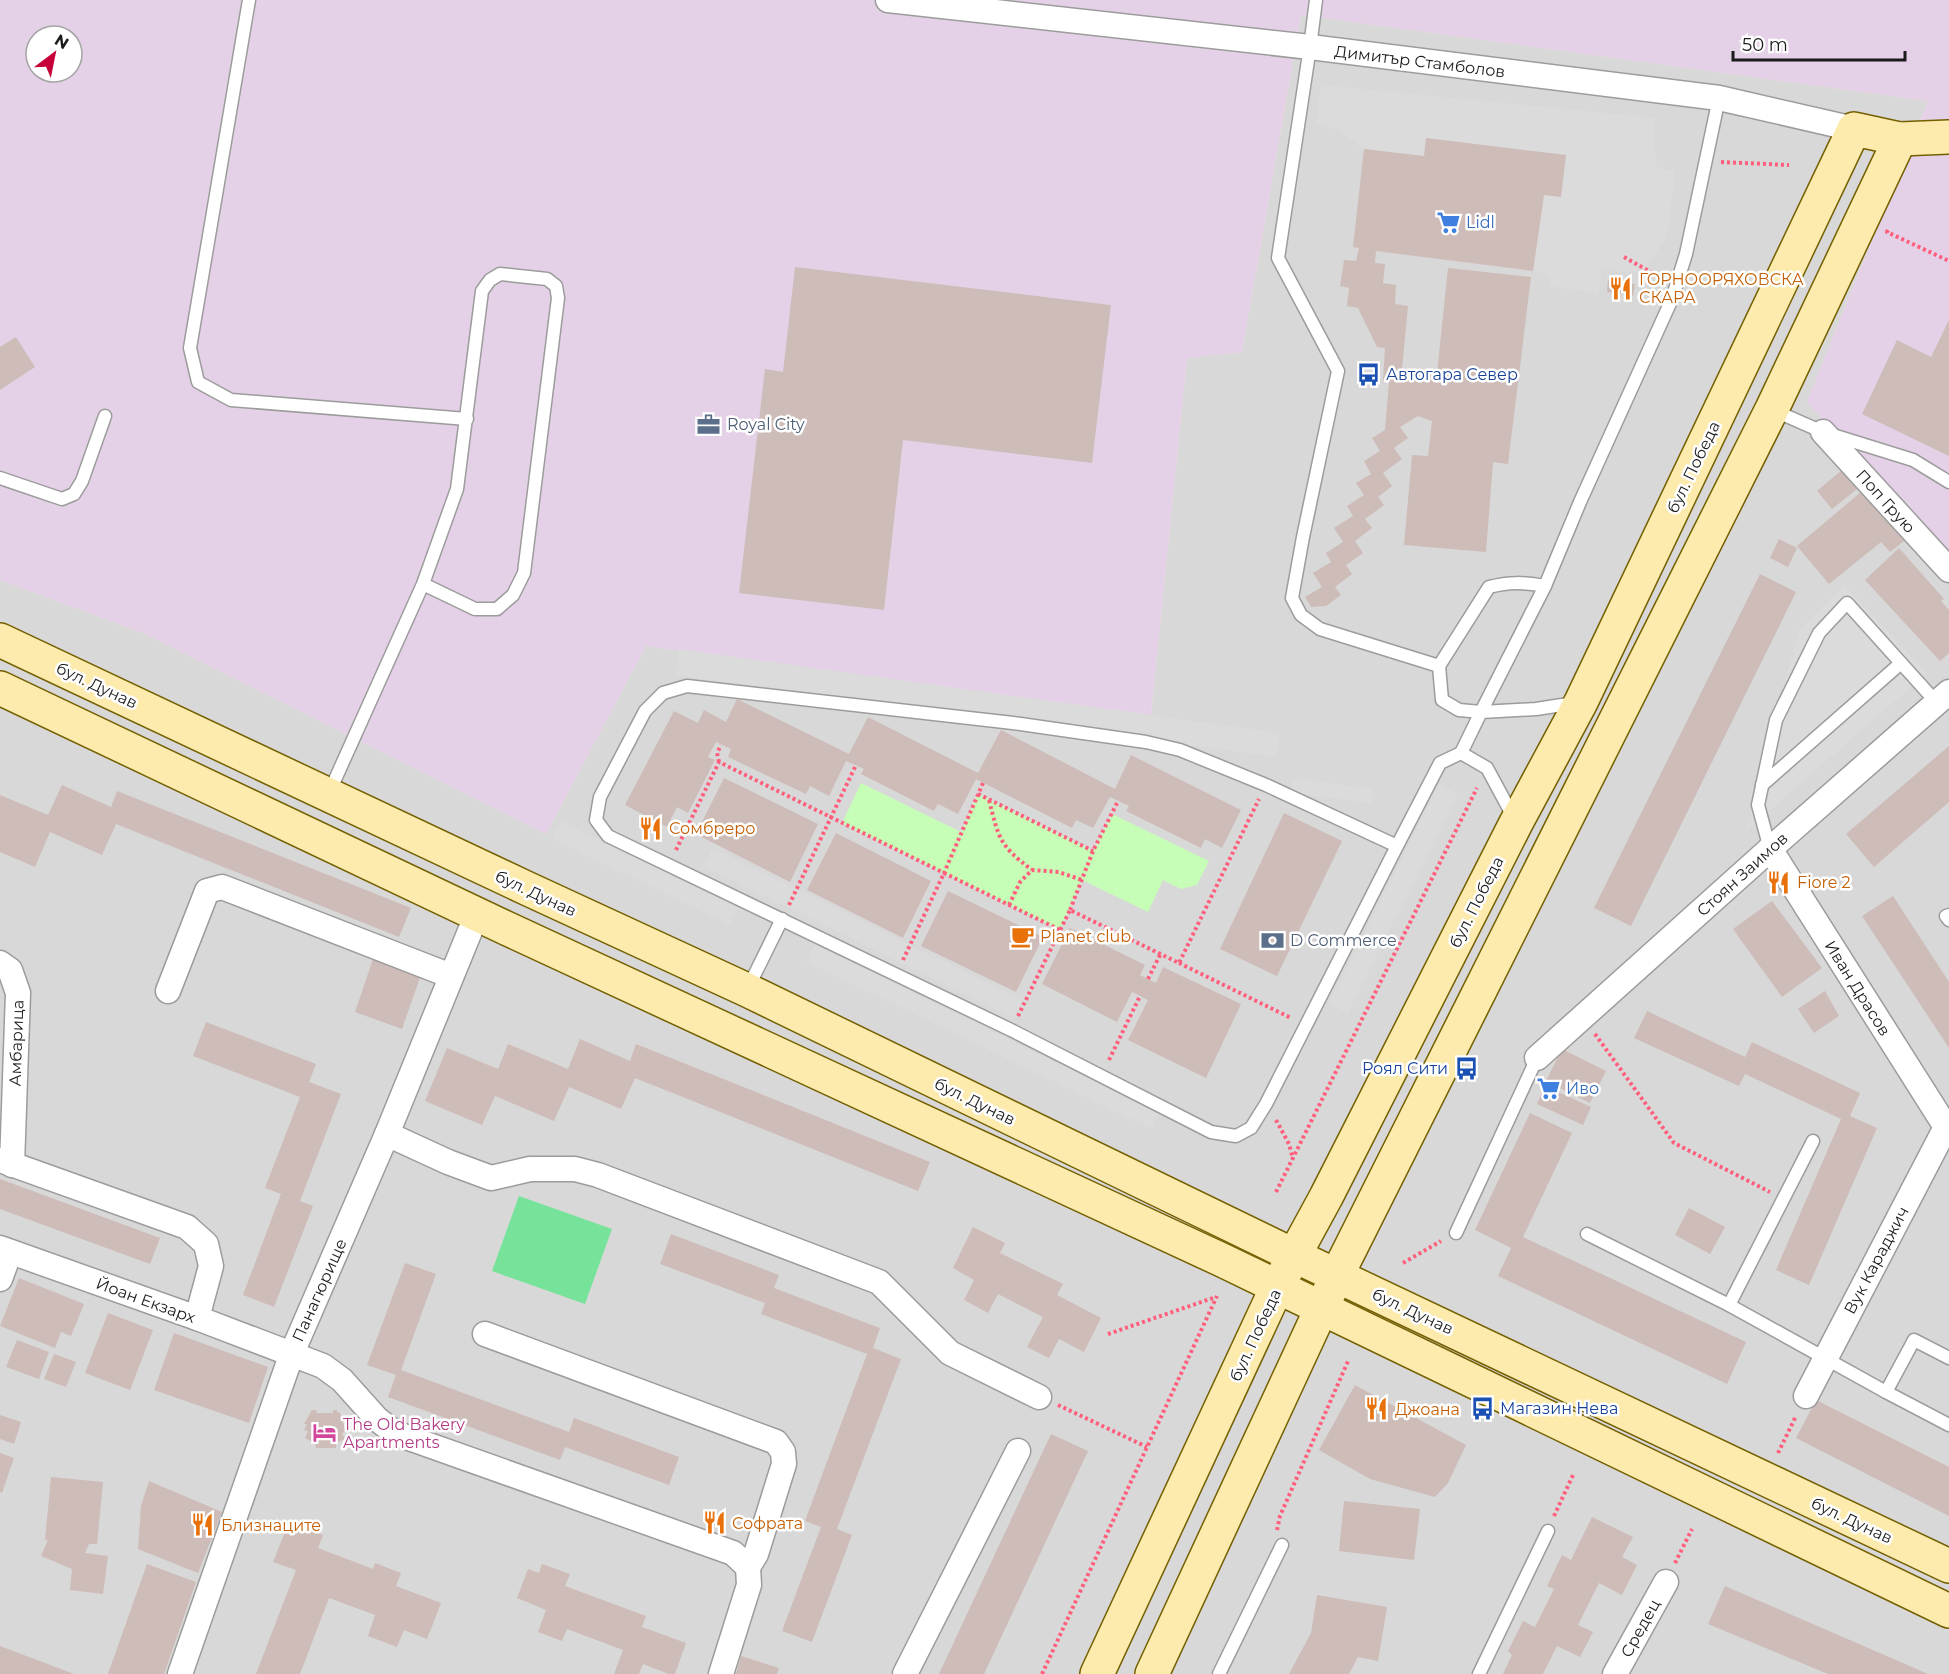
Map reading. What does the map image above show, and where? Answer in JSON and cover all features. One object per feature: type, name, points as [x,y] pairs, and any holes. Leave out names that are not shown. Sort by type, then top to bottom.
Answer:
[{"type":"main road","name":"Димитър Стамболов","points":[[1854,129],[1900,140],[1949,137]]},
{"type":"main road","name":"бул. Победа","points":[[1097,1674],[1277,1287],[1516,823],[1581,702],[1854,129]]},
{"type":"main road","points":[[1152,1674],[1337,1275],[1772,409],[1900,140]]},
{"type":"main road","name":"бул. Дунав","points":[[0,640],[747,990],[1294,1256],[1949,1566]]},
{"type":"main road","points":[[0,688],[477,914],[1322,1308],[1949,1611]]},
{"type":"street","name":"Димитър Стамболов","points":[[888,0],[1311,47],[1719,99],[1854,129]]},
{"type":"street","name":"Поп Грую","points":[[1823,432],[1949,570]]},
{"type":"street","name":"Стоян Заимов","points":[[1537,1058],[1943,698]]},
{"type":"street","name":"Иван Драсов","points":[[1770,849],[1948,1126]]},
{"type":"street","points":[[168,991],[207,891],[222,887],[451,976]]},
{"type":"street","name":"Панагюрище","points":[[180,1674],[292,1353],[387,1134],[477,914]]},
{"type":"street","name":"Амбарица","points":[[0,963],[10,970],[18,993],[6,1162]]},
{"type":"street","name":"Вук Караджич","points":[[1806,1396],[1948,1126]]},
{"type":"street","points":[[387,1134],[448,1162],[491,1178],[530,1170],[575,1169],[598,1175],[879,1282],[950,1353],[1039,1397]]},
{"type":"street","points":[[6,1162],[187,1227],[206,1244],[211,1266],[197,1318]]},
{"type":"street","points":[[0,1279],[5,1250]]},
{"type":"street","name":"Йоан Екзарх","points":[[5,1250],[324,1366],[342,1380],[377,1419],[395,1433],[733,1553],[748,1567]]},
{"type":"street","points":[[484,1334],[776,1442],[783,1452],[784,1464],[756,1554],[748,1567],[749,1585],[722,1674]]},
{"type":"street","points":[[905,1674],[1018,1451]]},
{"type":"street","name":"Средец","points":[[1615,1674],[1666,1582]]},
{"type":"lane","points":[[249,0],[190,348],[198,382],[231,400],[467,419]]},
{"type":"lane","points":[[1316,0],[1311,47],[1278,258],[1338,371],[1292,598],[1301,615],[1320,629],[1438,666]]},
{"type":"lane","points":[[1397,846],[1266,785],[1180,750],[1146,742],[1013,723],[687,686],[663,693],[645,711],[600,797],[596,820],[608,836],[1011,1030],[1211,1132],[1236,1136],[1251,1128],[1266,1104],[1440,763],[1461,753],[1545,586],[1580,501],[1672,299],[1686,254],[1719,99]]},
{"type":"lane","points":[[328,795],[423,584],[457,489],[482,291],[490,280],[500,274],[547,279],[556,286],[558,298],[524,573],[513,595],[497,609],[475,609],[423,584]]},
{"type":"lane","points":[[1772,409],[1823,432],[1913,460],[1949,482]]},
{"type":"lane","points":[[0,478],[62,499],[74,494],[82,481],[105,416]]},
{"type":"lane","points":[[1545,586],[1506,582],[1489,587],[1438,666],[1442,700],[1459,710],[1481,712],[1536,709],[1581,702]]},
{"type":"lane","points":[[1770,849],[1758,805],[1776,720],[1819,633],[1847,603],[1901,663],[1943,698]]},
{"type":"lane","points":[[1762,786],[1901,663]]},
{"type":"lane","points":[[1461,753],[1487,768],[1516,823]]},
{"type":"lane","points":[[1949,915],[1946,916],[1949,920]]},
{"type":"lane","points":[[747,990],[782,919]]},
{"type":"lane","points":[[1456,1233],[1537,1058]]},
{"type":"lane","points":[[1729,1305],[1813,1141]]},
{"type":"lane","points":[[1587,1234],[1729,1305],[1949,1425]]},
{"type":"lane","points":[[1886,1392],[1914,1340],[1949,1358]]},
{"type":"lane","points":[[1479,1674],[1548,1531]]},
{"type":"lane","points":[[1219,1674],[1282,1545]]},
{"type":"path","points":[[1706,161],[1789,165]]},
{"type":"path","points":[[1891,224],[1887,232],[1949,261]]},
{"type":"path","points":[[1624,257],[1676,286]]},
{"type":"path","points":[[669,865],[719,762],[717,753],[721,744]]},
{"type":"path","points":[[719,762],[1060,930]]},
{"type":"path","points":[[782,919],[856,765]]},
{"type":"path","points":[[1276,1192],[1487,768]]},
{"type":"path","points":[[896,974],[944,873],[983,783]]},
{"type":"path","points":[[1179,963],[1266,785]]},
{"type":"path","points":[[978,794],[1093,851]]},
{"type":"path","points":[[988,800],[999,839],[1013,855],[1032,870],[1048,870],[1082,880]]},
{"type":"path","points":[[1011,1030],[1070,910],[1093,851],[1118,801]]},
{"type":"path","points":[[1009,905],[1020,882],[1032,870]]},
{"type":"path","points":[[1070,910],[1306,1026]]},
{"type":"path","points":[[1148,979],[1161,954]]},
{"type":"path","points":[[1102,1076],[1140,996]]},
{"type":"path","points":[[1582,1017],[1674,1143],[1784,1199]]},
{"type":"path","points":[[1266,1104],[1289,1144],[1293,1160]]},
{"type":"path","points":[[1403,1263],[1456,1233]]},
{"type":"path","points":[[1042,1674],[1216,1296],[1108,1334]]},
{"type":"path","points":[[1282,1545],[1277,1530],[1280,1516],[1349,1359]]},
{"type":"path","points":[[1778,1454],[1806,1396]]},
{"type":"path","points":[[1039,1397],[1147,1447]]},
{"type":"path","points":[[1548,1531],[1574,1473]]},
{"type":"path","points":[[1666,1582],[1692,1529]]},
{"type":"shaded area","points":[[0,0],[1949,0],[1949,555],[1807,402],[1928,101],[1301,15],[1242,352],[1187,358],[1151,715],[646,646],[546,834],[143,633],[0,580]]},
{"type":"shaded area","points":[[1301,15],[1928,101],[1807,402],[1949,555],[1949,1674],[0,1674],[0,580],[143,633],[546,834],[646,646],[1151,715],[1187,357],[1242,352]]},
{"type":"shaded area","points":[[1321,85],[1655,118],[1653,136],[1657,167],[1675,171],[1667,237],[1642,273],[1602,270],[1598,293],[1550,286],[1549,275],[1533,271],[1544,195],[1561,197],[1566,155],[1426,138],[1424,156],[1364,149],[1339,130],[1316,123]]},
{"type":"shaded area","points":[[1845,586],[1927,673],[1746,831],[1799,630]]},
{"type":"shaded area","points":[[678,649],[1280,733],[1277,757],[676,675]]},
{"type":"shaded area","points":[[1293,778],[1373,789],[1372,803],[1291,793]]},
{"type":"shaded area","points":[[1439,784],[1458,794],[1348,1013],[1329,1004]]},
{"type":"shaded area","points":[[561,821],[738,908],[729,925],[552,838]]},
{"type":"shaded area","points":[[713,848],[1022,1000],[1013,1018],[704,866]]},
{"type":"shaded area","points":[[815,945],[1160,1113],[1152,1129],[807,962]]},
{"type":"green space","points":[[861,783],[961,832],[978,794],[1093,851],[1112,814],[1209,861],[1197,885],[1181,889],[1163,880],[1148,912],[1082,880],[1060,930],[842,823]]},
{"type":"green space","points":[[519,1196],[612,1229],[585,1304],[492,1271]]},
{"type":"building","points":[[1426,138],[1566,155],[1561,197],[1544,195],[1533,271],[1376,251],[1375,263],[1385,264],[1383,283],[1396,285],[1395,304],[1408,306],[1402,369],[1437,373],[1448,268],[1531,277],[1508,464],[1493,462],[1486,552],[1404,545],[1412,455],[1428,456],[1432,421],[1418,416],[1400,427],[1408,438],[1394,448],[1402,459],[1383,473],[1392,486],[1378,497],[1384,505],[1365,519],[1372,528],[1355,541],[1363,553],[1346,565],[1352,574],[1335,587],[1341,595],[1326,606],[1311,607],[1305,597],[1322,587],[1313,573],[1331,562],[1326,553],[1343,542],[1334,528],[1353,516],[1347,506],[1364,495],[1356,483],[1371,474],[1364,461],[1380,451],[1372,438],[1385,430],[1389,382],[1383,381],[1385,348],[1377,347],[1358,308],[1347,306],[1349,288],[1340,286],[1344,260],[1356,261],[1359,248],[1353,247],[1364,149],[1424,156]]},
{"type":"building","points":[[795,267],[1111,305],[1092,463],[903,440],[884,610],[739,593],[765,369],[783,372]]},
{"type":"building","name":"ГОРНООРЯХОВСКА СКАРА","points":[[1608,280],[1635,284],[1633,296],[1607,292]]},
{"type":"building","points":[[1949,320],[1949,456],[1862,414],[1897,340],[1931,357]]},
{"type":"building","points":[[16,337],[35,367],[0,390],[0,347]]},
{"type":"building","points":[[1842,470],[1857,489],[1832,509],[1817,491]]},
{"type":"building","points":[[1861,492],[1904,541],[1890,552],[1881,542],[1829,584],[1797,546]]},
{"type":"building","points":[[1779,539],[1797,548],[1788,567],[1770,558]]},
{"type":"building","points":[[1899,548],[1944,599],[1941,601],[1949,610],[1949,653],[1940,661],[1865,580]]},
{"type":"building","points":[[1760,574],[1796,592],[1631,926],[1594,908]]},
{"type":"building","points":[[737,699],[849,754],[868,717],[978,773],[1001,730],[1115,789],[1131,755],[1241,810],[1222,848],[1205,839],[1201,848],[1126,811],[1129,806],[1110,797],[1093,828],[1076,820],[1072,828],[976,779],[958,814],[938,804],[934,811],[861,774],[864,769],[846,761],[829,796],[810,786],[806,794],[728,757],[731,749],[716,742],[708,757],[715,760],[688,813],[677,807],[667,827],[625,805],[674,711],[698,723],[704,710],[726,722]]},
{"type":"building","points":[[1949,746],[1949,802],[1874,867],[1846,834]]},
{"type":"building","points":[[724,778],[818,824],[790,882],[696,834]]},
{"type":"building","points":[[62,785],[111,807],[117,791],[411,908],[399,937],[116,824],[102,855],[50,832],[35,867],[0,852],[0,795],[48,815]]},
{"type":"building","points":[[1284,813],[1342,841],[1277,976],[1220,949]]},
{"type":"building","points":[[836,833],[931,881],[903,938],[807,890]]},
{"type":"building","points":[[948,891],[1043,937],[1016,992],[921,946]]},
{"type":"building","points":[[1893,896],[1949,982],[1949,1048],[1862,916]]},
{"type":"building","points":[[1772,901],[1822,968],[1782,997],[1733,929]]},
{"type":"building","points":[[1070,928],[1145,965],[1140,975],[1156,983],[1163,967],[1241,1004],[1206,1078],[1128,1040],[1148,1000],[1132,992],[1117,1022],[1042,984]]},
{"type":"building","points":[[374,956],[422,972],[402,1029],[355,1012]]},
{"type":"building","points":[[1825,991],[1839,1016],[1814,1033],[1798,1009]]},
{"type":"building","points":[[1647,1011],[1745,1057],[1752,1042],[1860,1093],[1850,1116],[1877,1128],[1809,1285],[1776,1270],[1841,1119],[1745,1074],[1739,1086],[1634,1038]]},
{"type":"building","points":[[206,1022],[316,1064],[309,1082],[341,1094],[300,1201],[313,1206],[274,1307],[243,1295],[281,1194],[265,1188],[300,1097],[193,1056]]},
{"type":"building","points":[[580,1039],[630,1061],[636,1044],[930,1162],[918,1191],[635,1078],[621,1109],[569,1087],[554,1121],[495,1096],[482,1125],[425,1101],[447,1048],[498,1069],[508,1044],[568,1069]]},
{"type":"building","points":[[1562,1049],[1606,1071],[1590,1103],[1546,1081]]},
{"type":"building","points":[[1545,1086],[1591,1107],[1583,1125],[1537,1104]]},
{"type":"building","points":[[1530,1113],[1572,1133],[1523,1237],[1746,1342],[1727,1384],[1498,1276],[1511,1248],[1475,1230]]},
{"type":"building","points":[[0,1179],[160,1238],[150,1264],[0,1209]]},
{"type":"building","points":[[1689,1208],[1725,1227],[1710,1254],[1675,1235]]},
{"type":"building","points":[[973,1227],[1005,1243],[1000,1253],[1063,1284],[1057,1295],[1101,1318],[1084,1352],[1059,1339],[1049,1358],[1027,1347],[1043,1317],[998,1294],[988,1313],[964,1300],[974,1280],[953,1268]]},
{"type":"building","points":[[671,1234],[779,1275],[774,1288],[880,1328],[873,1348],[901,1359],[837,1529],[852,1535],[812,1642],[782,1631],[821,1527],[805,1521],[867,1354],[761,1314],[765,1303],[660,1264]]},
{"type":"building","points":[[405,1263],[436,1274],[401,1370],[569,1432],[574,1418],[679,1457],[669,1485],[565,1447],[560,1460],[388,1397],[396,1375],[367,1365]]},
{"type":"building","points":[[19,1278],[84,1304],[71,1336],[61,1332],[55,1348],[0,1326]]},
{"type":"building","points":[[108,1313],[153,1330],[130,1390],[85,1373]]},
{"type":"building","points":[[174,1333],[268,1367],[249,1423],[154,1390]]},
{"type":"building","points":[[17,1340],[49,1352],[39,1379],[6,1367]]},
{"type":"building","points":[[54,1354],[76,1362],[66,1387],[44,1379]]},
{"type":"building","points":[[1355,1385],[1466,1445],[1448,1483],[1435,1497],[1370,1479],[1319,1450]]},
{"type":"building","points":[[1816,1400],[1949,1467],[1949,1516],[1796,1438]]},
{"type":"building","points":[[312,1410],[316,1410],[317,1413],[333,1413],[333,1410],[337,1410],[340,1413],[346,1431],[342,1433],[345,1439],[336,1443],[336,1448],[316,1448],[315,1443],[305,1438],[308,1431],[304,1430],[307,1424],[304,1424]]},
{"type":"building","points":[[0,1415],[21,1422],[14,1444],[0,1439]]},
{"type":"building","points":[[1051,1434],[1088,1451],[984,1674],[939,1674]]},
{"type":"building","points":[[0,1453],[14,1458],[2,1493],[0,1492]]},
{"type":"building","points":[[51,1477],[103,1482],[97,1544],[89,1544],[85,1553],[108,1556],[103,1594],[70,1590],[72,1569],[41,1556],[48,1540],[45,1540]]},
{"type":"building","points":[[149,1481],[222,1512],[198,1573],[138,1549],[141,1506]]},
{"type":"building","points":[[1344,1501],[1420,1509],[1414,1560],[1339,1551]]},
{"type":"building","points":[[1592,1517],[1633,1537],[1622,1557],[1637,1565],[1622,1595],[1599,1583],[1578,1625],[1593,1632],[1580,1657],[1557,1646],[1543,1674],[1503,1674],[1512,1655],[1508,1651],[1523,1621],[1535,1627],[1554,1589],[1547,1586],[1562,1555],[1571,1560]]},
{"type":"building","points":[[289,1522],[323,1535],[318,1548],[373,1569],[375,1563],[401,1573],[396,1586],[441,1603],[427,1639],[404,1630],[397,1647],[368,1636],[375,1615],[329,1598],[300,1674],[256,1674],[296,1570],[273,1562]]},
{"type":"building","points":[[147,1564],[196,1582],[164,1674],[108,1674]]},
{"type":"building","points":[[542,1564],[570,1574],[565,1586],[646,1616],[642,1627],[686,1643],[675,1674],[643,1664],[639,1674],[614,1674],[623,1650],[567,1629],[562,1641],[538,1632],[546,1610],[517,1598],[528,1569],[539,1573]]},
{"type":"building","points":[[1725,1586],[1928,1674],[1828,1674],[1708,1624]]},
{"type":"building","points":[[1317,1595],[1387,1607],[1378,1661],[1358,1657],[1349,1674],[1289,1674],[1311,1633]]},
{"type":"building","points":[[0,1646],[74,1674],[0,1674]]},
{"type":"building","points":[[741,1656],[779,1668],[777,1674],[736,1674]]},
{"type":"place","name":"Lidl","points":[[1448,222]]},
{"type":"place","name":"ГОРНООРЯХОВСКА СКАРА","points":[[1621,288]]},
{"type":"place","name":"Автогара Север","points":[[1368,374]]},
{"type":"place","name":"Royal City","points":[[709,424]]},
{"type":"place","name":"Сомбреро","points":[[651,828]]},
{"type":"place","name":"Fiore 2","points":[[1779,882]]},
{"type":"place","name":"Planet club","points":[[1022,936]]},
{"type":"place","name":"D Commerce","points":[[1272,940]]},
{"type":"place","name":"Роял Сити","points":[[1466,1068]]},
{"type":"place","name":"Иво","points":[[1548,1088]]},
{"type":"place","name":"Магазин Нева","points":[[1482,1408]]},
{"type":"place","name":"Джоана","points":[[1377,1409]]},
{"type":"place","name":"The Old Bakery Apartments","points":[[325,1433]]},
{"type":"place","name":"Софрата","points":[[714,1523]]},
{"type":"place","name":"Близнаците","points":[[203,1525]]}]
